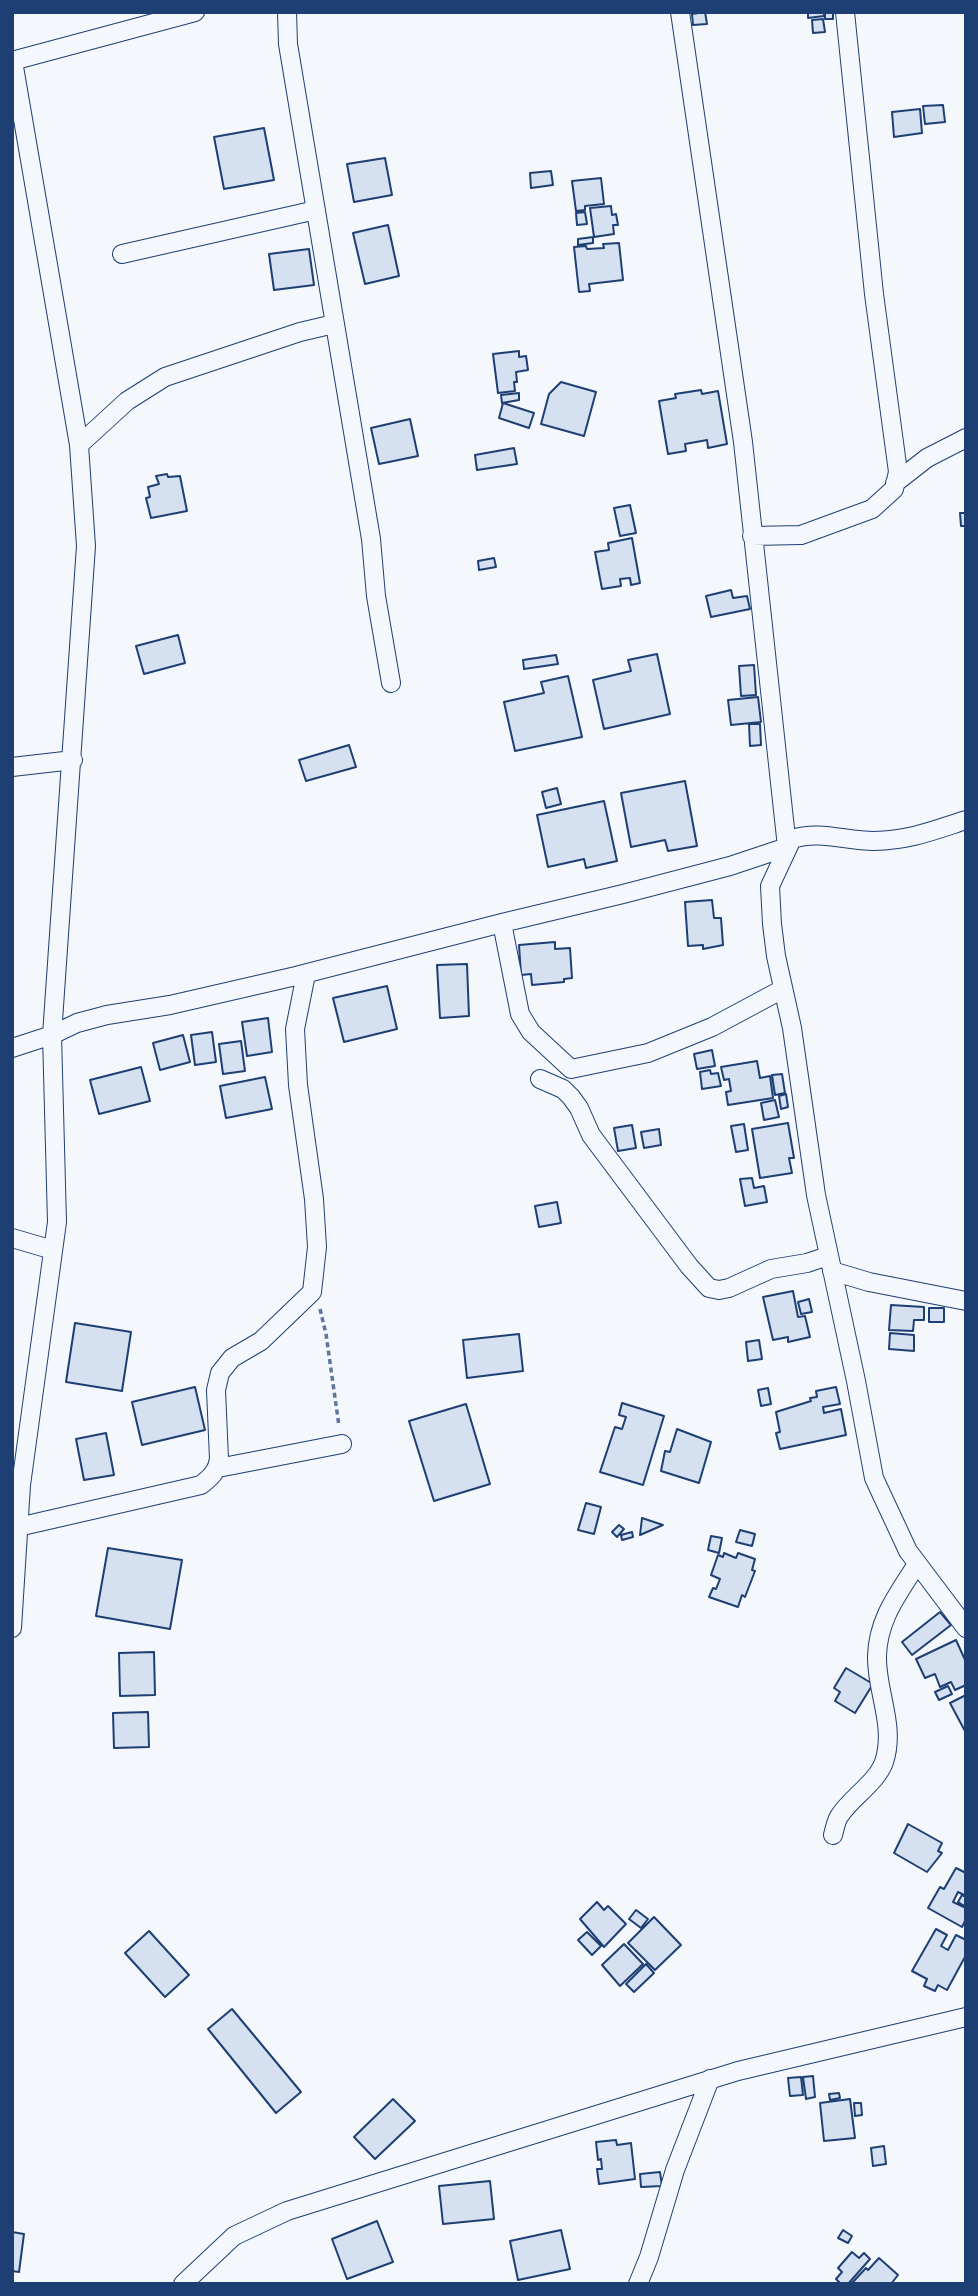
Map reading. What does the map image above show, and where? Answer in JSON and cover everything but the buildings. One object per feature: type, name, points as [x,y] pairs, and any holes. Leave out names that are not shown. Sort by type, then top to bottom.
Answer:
[{"type":"street","points":[[12,1628],[25,1451],[57,1222],[52,1035],[86,546],[79,445],[13,61],[195,12]]},
{"type":"street","points":[[286,12],[288,44],[371,539],[376,596],[391,683]]},
{"type":"street","points":[[680,12],[743,442],[787,847]]},
{"type":"street","points":[[752,536],[801,535],[848,520],[872,509],[894,489],[898,472],[874,294],[845,12]]},
{"type":"street","points":[[122,254],[316,210]]},
{"type":"street","points":[[79,445],[127,401],[165,377],[300,332],[334,324]]},
{"type":"street","points":[[895,483],[927,458],[966,438]]},
{"type":"street","points":[[12,767],[73,760]]},
{"type":"street","points":[[966,820],[906,839],[870,841],[822,834],[792,839],[770,886],[773,935],[792,1028],[816,1195],[874,1478],[900,1535],[917,1564],[966,1628]]},
{"type":"street","points":[[12,1048],[52,1035],[77,1023],[107,1015],[170,1005],[306,974],[730,866],[787,847]]},
{"type":"street","points":[[502,923],[520,1014],[531,1032],[571,1069],[648,1053],[712,1027],[783,989]]},
{"type":"street","points":[[218,1468],[216,1390],[220,1373],[232,1358],[261,1341],[312,1292],[317,1247],[298,1085],[295,1029],[306,974]]},
{"type":"street","points":[[540,1079],[563,1089],[571,1097],[591,1135],[689,1266],[709,1287],[719,1290],[729,1288],[758,1273],[807,1263],[830,1263],[893,1288],[966,1301]]},
{"type":"street","points":[[12,1238],[53,1250]]},
{"type":"street","points":[[18,1527],[201,1485],[218,1468],[342,1444]]},
{"type":"street","points":[[833,1835],[838,1817],[884,1764],[888,1730],[877,1658],[879,1637],[887,1610],[917,1564]]},
{"type":"street","points":[[183,2284],[234,2236],[287,2211],[738,2071],[966,2017]]},
{"type":"street","points":[[638,2284],[649,2257],[675,2170],[710,2079]]},
{"type":"path","points":[[312,1292],[326,1334],[342,1444]]}]
